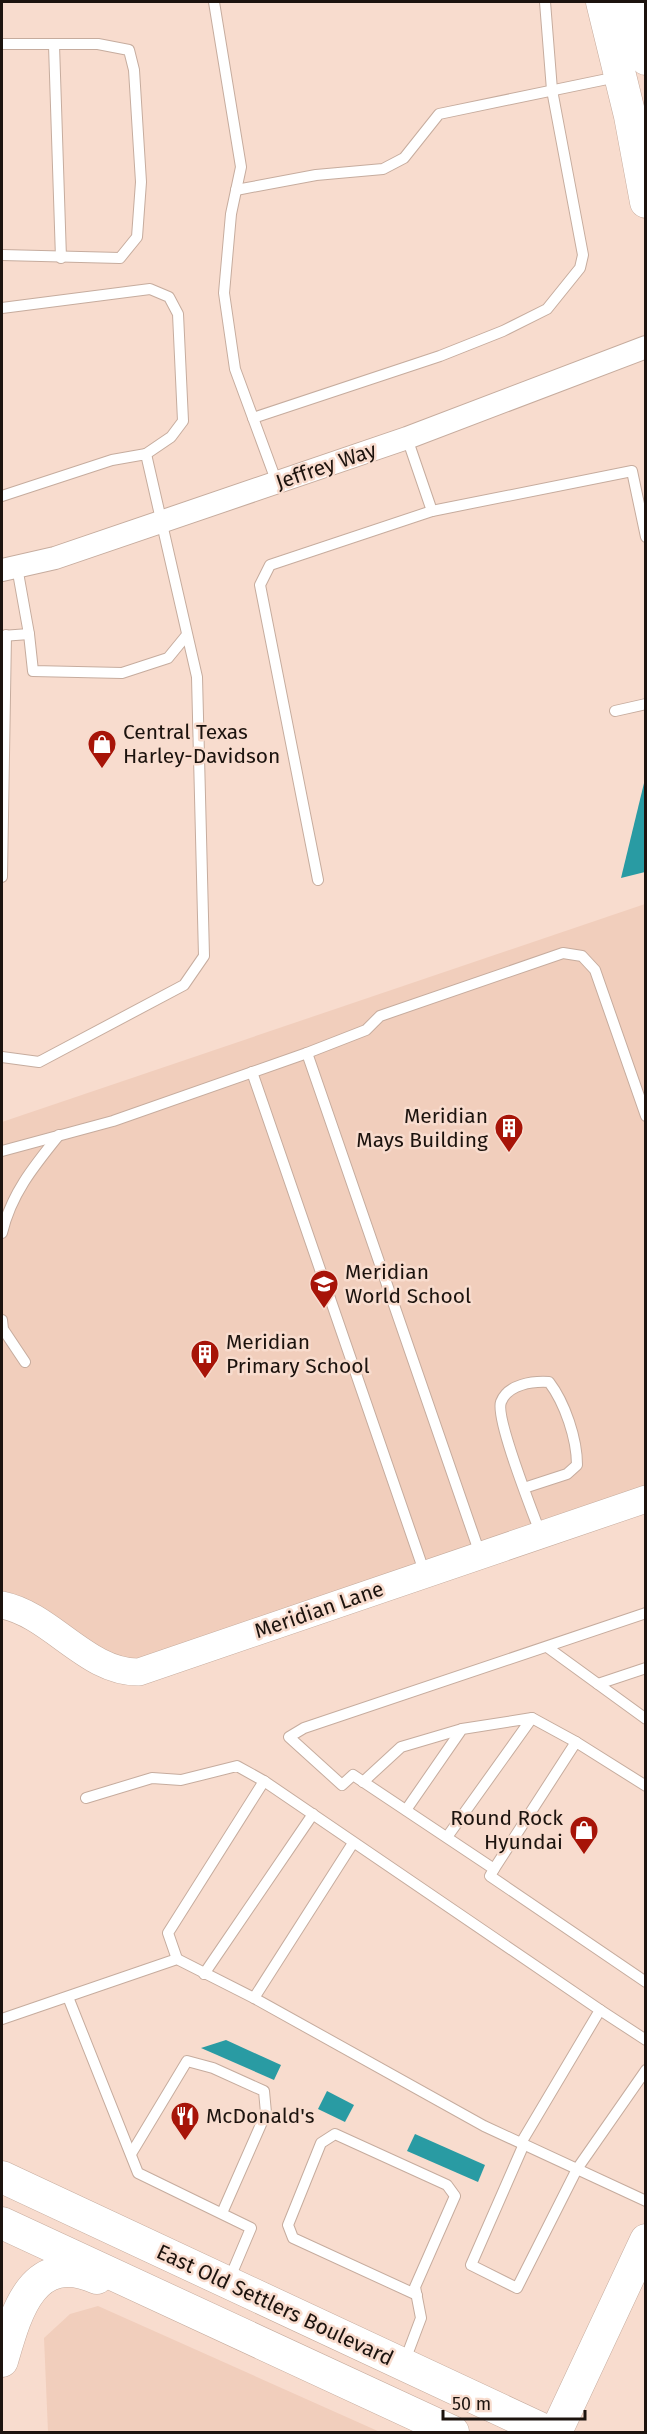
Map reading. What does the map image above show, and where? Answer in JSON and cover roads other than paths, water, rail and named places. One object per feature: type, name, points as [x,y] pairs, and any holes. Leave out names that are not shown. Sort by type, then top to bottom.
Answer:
[{"type":"main road","points":[[602,2],[632,77],[630,116],[645,202]]},
{"type":"main road","points":[[634,2],[645,59]]},
{"type":"main road","name":"East Old Settlers Boulevard","points":[[2,2177],[548,2433]]},
{"type":"main road","name":"East Old Settlers Boulevard","points":[[2,2223],[453,2433]]},
{"type":"main road","points":[[556,2433],[645,2240]]},
{"type":"main road","points":[[2,2361],[16,2312],[40,2280],[58,2272],[81,2271],[129,2292],[188,2309]]},
{"type":"street","name":"Jeffrey Way","points":[[9,569],[55,558],[407,438],[645,347]]},
{"type":"street","name":"Meridian Lane","points":[[2,1605],[29,1615],[116,1670],[139,1672],[645,1499]]},
{"type":"lane","points":[[214,2],[241,167],[231,214],[224,292],[235,369],[277,483]]},
{"type":"lane","points":[[253,418],[440,356],[503,331],[548,309],[580,268],[583,255],[552,90],[545,2]]},
{"type":"lane","points":[[2,44],[98,44],[129,50],[134,70],[141,172],[137,237],[120,258],[2,255]]},
{"type":"lane","points":[[54,45],[61,258]]},
{"type":"lane","points":[[236,190],[316,174],[382,169],[404,158],[439,114],[552,90],[632,77]]},
{"type":"lane","points":[[2,308],[150,289],[169,297],[178,314],[183,421],[171,437],[146,454],[112,460],[2,496]]},
{"type":"lane","points":[[407,438],[432,511]]},
{"type":"lane","points":[[2,1058],[39,1062],[184,986],[204,956],[197,677],[146,454]]},
{"type":"lane","points":[[318,880],[260,585],[270,565],[432,511],[632,471],[645,537]]},
{"type":"lane","points":[[9,569],[29,634],[33,671],[122,673],[168,658],[186,636]]},
{"type":"lane","points":[[2,877],[4,636],[29,634]]},
{"type":"lane","points":[[615,711],[645,704]]},
{"type":"lane","points":[[2,1150],[113,1121],[308,1053],[366,1030],[380,1016],[563,954],[582,956],[595,970],[645,1116]]},
{"type":"lane","points":[[308,1053],[481,1556]]},
{"type":"lane","points":[[252,1072],[425,1574]]},
{"type":"lane","points":[[2,1233],[7,1213],[24,1179],[59,1135]]},
{"type":"lane","points":[[2,1320],[3,1329],[25,1362]]},
{"type":"lane","points":[[524,1488],[567,1474],[577,1465],[577,1453],[558,1393],[549,1382],[535,1381],[512,1389],[501,1402],[501,1419],[524,1488],[541,1535]]},
{"type":"lane","points":[[494,1869],[353,1775],[342,1785],[289,1737],[304,1728],[645,1613]]},
{"type":"lane","points":[[547,1647],[645,1719]]},
{"type":"lane","points":[[598,1684],[645,1668]]},
{"type":"lane","points":[[363,1782],[401,1747],[462,1729],[532,1718],[576,1742],[645,1786]]},
{"type":"lane","points":[[447,1837],[532,1718]]},
{"type":"lane","points":[[406,1810],[462,1729]]},
{"type":"lane","points":[[576,1742],[490,1876],[645,1982]]},
{"type":"lane","points":[[86,1798],[152,1778],[181,1780],[237,1766],[264,1781],[645,2040]]},
{"type":"lane","points":[[264,1781],[168,1934],[177,1959],[254,1998],[484,2126],[645,2201]]},
{"type":"lane","points":[[204,1974],[313,1814]]},
{"type":"lane","points":[[254,1998],[353,1843]]},
{"type":"lane","points":[[2,2019],[177,1959]]},
{"type":"lane","points":[[68,1997],[138,2173],[251,2228],[228,2281]]},
{"type":"lane","points":[[600,2010],[523,2144],[471,2265],[517,2288],[577,2169],[645,2070]]},
{"type":"lane","points":[[131,2154],[187,2061],[213,2068],[264,2091],[266,2113],[222,2213]]},
{"type":"lane","points":[[403,2366],[421,2318],[417,2295],[415,2287],[455,2196],[447,2185],[335,2134],[321,2143],[288,2225],[293,2238],[417,2295]]},
{"type":"water","points":[[645,779],[645,872],[621,878]]},
{"type":"water","points":[[226,2040],[281,2065],[274,2080],[201,2048]]},
{"type":"water","points":[[327,2091],[354,2105],[345,2122],[318,2109]]},
{"type":"water","points":[[415,2134],[485,2165],[478,2182],[407,2151]]},
{"type":"place","name":"Central Texas Harley-Davidson","points":[[102,770]]},
{"type":"place","name":"Meridian Mays Building","points":[[509,1154]]},
{"type":"place","name":"Meridian World School","points":[[324,1310]]},
{"type":"place","name":"Meridian Primary School","points":[[205,1380]]},
{"type":"place","name":"Round Rock Hyundai","points":[[584,1856]]},
{"type":"place","name":"McDonald's","points":[[185,2142]]}]
